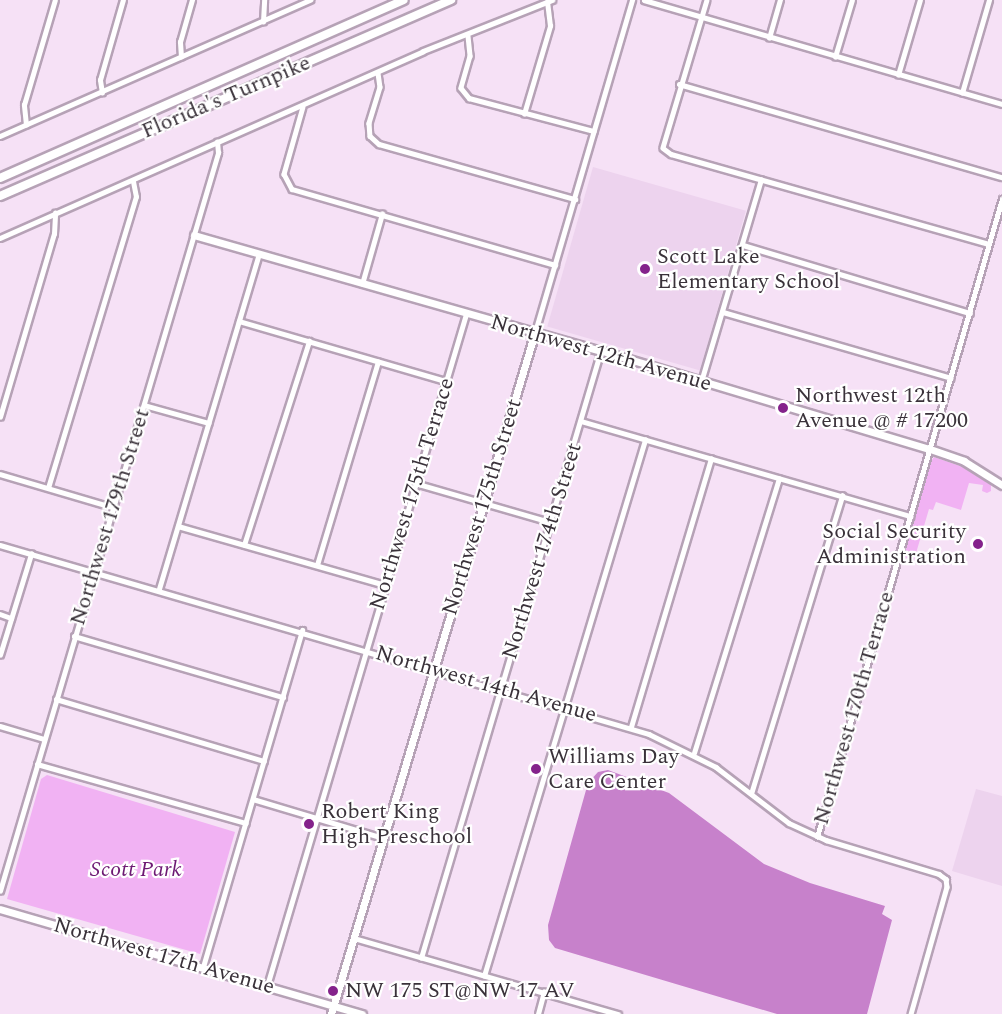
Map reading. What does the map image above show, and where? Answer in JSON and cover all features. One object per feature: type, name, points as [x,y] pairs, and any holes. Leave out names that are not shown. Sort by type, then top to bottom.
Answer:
[{"type":"highway","name":"Florida's Turnpike","points":[[0,178],[403,0]]},
{"type":"highway","name":"Florida's Turnpike","points":[[0,196],[451,0]]},
{"type":"street","points":[[26,125],[24,105],[56,0]]},
{"type":"street","points":[[102,93],[100,80],[123,0]]},
{"type":"street","points":[[181,57],[180,42],[192,0]]},
{"type":"street","points":[[263,22],[264,0]]},
{"type":"street","points":[[0,136],[310,0]]},
{"type":"street","name":"Northwest 175th Street","points":[[331,1014],[575,199],[632,0]]},
{"type":"street","points":[[644,0],[1002,104]]},
{"type":"street","points":[[707,0],[679,84],[663,148],[671,154],[989,244]]},
{"type":"street","points":[[769,38],[780,0]]},
{"type":"street","points":[[835,57],[852,0]]},
{"type":"street","points":[[898,75],[920,0]]},
{"type":"street","points":[[962,93],[989,0]]},
{"type":"street","points":[[0,238],[217,142],[303,107],[423,51],[468,36],[550,1],[550,26],[524,114]]},
{"type":"street","points":[[468,36],[470,56],[461,88],[469,98],[594,131]]},
{"type":"street","points":[[378,73],[380,87],[369,123],[370,136],[380,144],[575,199]]},
{"type":"street","points":[[679,84],[1002,177]]},
{"type":"street","points":[[303,107],[285,182],[292,189],[555,265]]},
{"type":"street","name":"Northwest 179th Street","points":[[0,891],[194,236],[218,153],[217,142]]},
{"type":"street","points":[[701,382],[761,180]]},
{"type":"street","points":[[48,488],[136,198],[133,181]]},
{"type":"street","name":"Northwest 170th Terrace","points":[[817,837],[1002,199]]},
{"type":"street","points":[[0,417],[54,234],[56,213]]},
{"type":"street","points":[[362,284],[382,214]]},
{"type":"street","name":"Northwest 12th Avenue","points":[[194,236],[601,350],[701,382],[930,449],[964,461],[1002,484]]},
{"type":"street","points":[[743,245],[970,313]]},
{"type":"street","points":[[159,590],[259,254]]},
{"type":"street","points":[[723,312],[951,378]]},
{"type":"street","name":"Northwest 175th Terrace","points":[[267,986],[315,817],[466,314]]},
{"type":"street","points":[[239,321],[445,381]]},
{"type":"street","points":[[244,544],[309,341]]},
{"type":"street","name":"Northwest 174th Street","points":[[421,958],[601,350]]},
{"type":"street","points":[[317,565],[378,362]]},
{"type":"street","points":[[144,405],[209,423]]},
{"type":"street","points":[[581,421],[910,516]]},
{"type":"street","points":[[484,976],[645,440]]},
{"type":"street","points":[[631,728],[711,459]]},
{"type":"street","points":[[0,474],[112,507]]},
{"type":"street","points":[[694,753],[778,479]]},
{"type":"street","points":[[415,483],[550,522]]},
{"type":"street","points":[[751,794],[842,496]]},
{"type":"street","points":[[178,526],[385,585]]},
{"type":"street","name":"Northwest 14th Avenue","points":[[0,545],[302,630],[631,728],[694,753],[789,823],[817,837],[946,879],[947,887],[911,1014]]},
{"type":"street","points":[[0,655],[31,554]]},
{"type":"street","points":[[0,614],[11,618]]},
{"type":"street","points":[[203,967],[302,630]]},
{"type":"street","points":[[74,636],[283,697]]},
{"type":"street","points":[[56,699],[264,761]]},
{"type":"street","points":[[0,726],[44,739]]},
{"type":"street","points":[[37,764],[246,823]]},
{"type":"street","points":[[253,799],[383,838]]},
{"type":"street","name":"Northwest 17th Avenue","points":[[0,909],[362,1014]]},
{"type":"street","points":[[354,938],[618,1014]]},
{"type":"street","points":[[538,1014],[544,993]]},
{"type":"shaded area","name":"Scott Lake Elementary School","points":[[593,167],[746,211],[700,370],[547,327]]},
{"type":"shaded area","points":[[608,770],[669,793],[764,864],[810,883],[885,906],[882,914],[892,920],[867,1014],[777,1014],[555,948],[549,940],[548,925],[588,783],[598,772]]},
{"type":"shaded area","points":[[976,789],[1002,796],[1002,886],[952,871]]},
{"type":"green space","points":[[934,457],[963,467],[991,485],[991,491],[987,493],[982,491],[983,485],[969,483],[961,510],[936,502],[933,510],[929,509],[914,560],[901,556],[927,467]]},
{"type":"green space","name":"Scott Park","points":[[47,775],[235,832],[200,954],[7,899],[41,779]]},
{"type":"place","name":"Scott Lake Elementary School","points":[[645,269]]},
{"type":"place","name":"Northwest 12th Avenue @ # 17200","points":[[783,408]]},
{"type":"place","name":"Social Security Administration","points":[[978,544]]},
{"type":"place","name":"Williams Day Care Center","points":[[536,769]]},
{"type":"place","name":"Robert King High Preschool","points":[[309,824]]},
{"type":"place","name":"NW 175 ST@NW 17 AV","points":[[333,991]]}]
